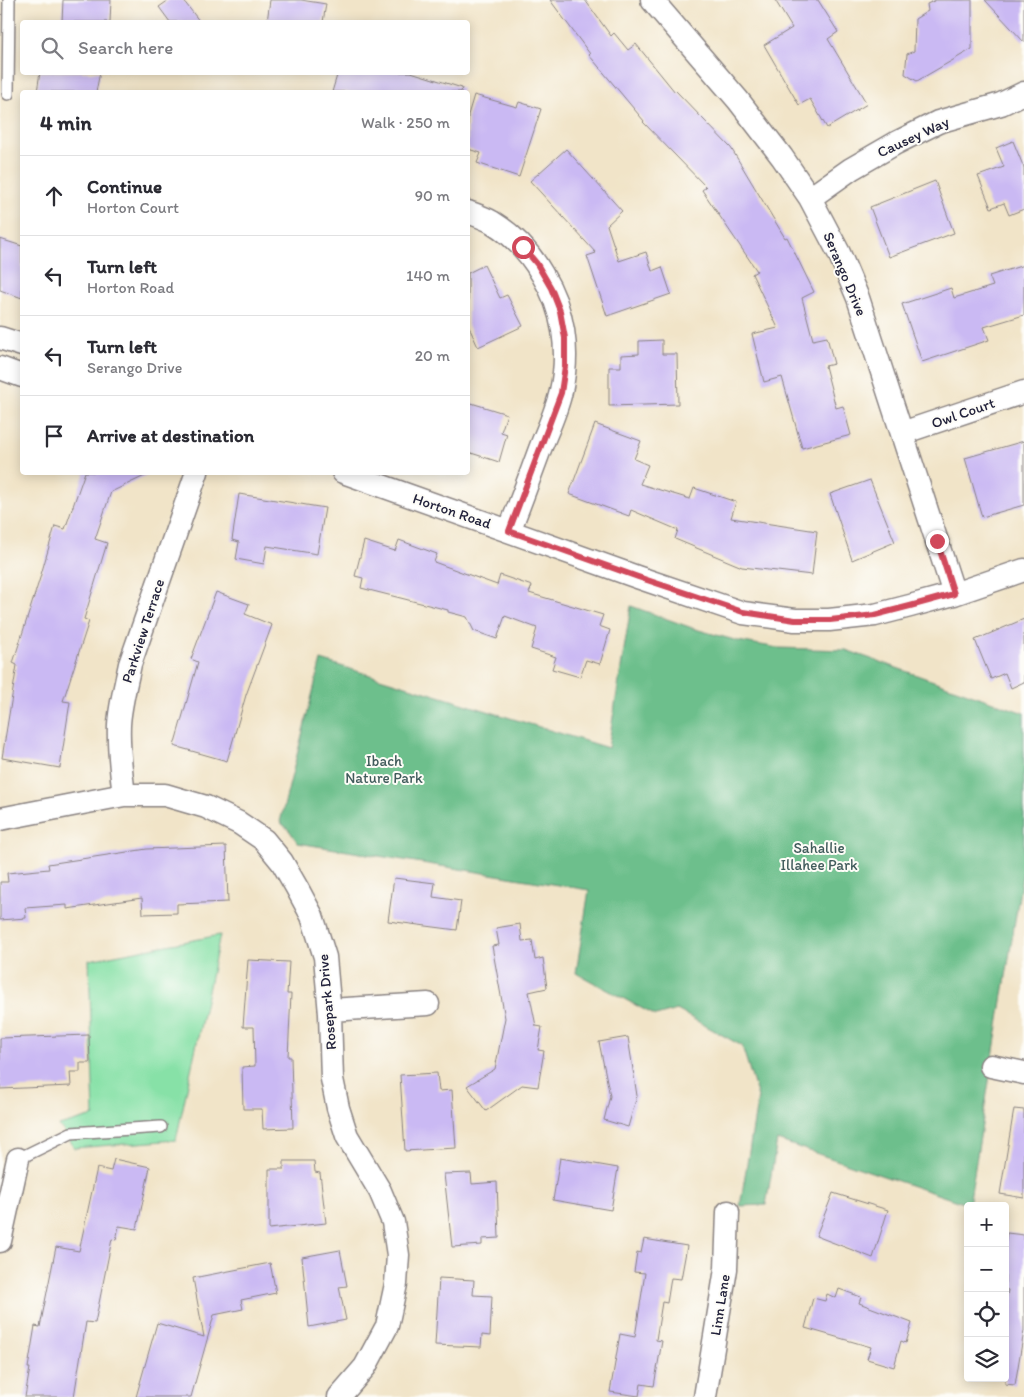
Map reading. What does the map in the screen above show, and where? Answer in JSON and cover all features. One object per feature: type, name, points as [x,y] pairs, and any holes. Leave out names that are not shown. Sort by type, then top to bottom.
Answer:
[{"type":"street","name":"Serango Drive","points":[[652,0],[770,140],[810,198],[839,253],[858,298],[954,594]]},
{"type":"street","name":"Causey Way","points":[[810,198],[851,169],[938,122],[1001,104],[1024,93]]},
{"type":"street","points":[[470,213],[491,221],[509,234],[537,264],[551,288],[560,311],[565,338],[565,366],[561,393],[509,531]]},
{"type":"street","points":[[0,338],[20,345]]},
{"type":"street","points":[[0,368],[20,375]]},
{"type":"street","name":"Owl Court","points":[[902,433],[1024,392]]},
{"type":"street","name":"Parkview Terrace","points":[[124,795],[120,762],[119,724],[123,695],[130,664],[196,475]]},
{"type":"street","name":"Horton Road","points":[[351,475],[638,577],[743,612],[795,620],[830,620],[875,615],[954,594],[1024,570]]},
{"type":"street","name":"Rosepark Drive","points":[[0,819],[124,795],[165,796],[206,807],[239,823],[264,840],[282,862],[312,916],[325,956],[330,1010],[332,1079],[338,1108],[347,1136],[380,1192],[392,1222],[398,1255],[396,1284],[387,1326],[365,1367],[339,1397]]},
{"type":"street","points":[[330,1010],[428,1004]]},
{"type":"street","points":[[991,1066],[1024,1073]]},
{"type":"street","points":[[0,1241],[18,1159]]},
{"type":"street","name":"Linn Lane","points":[[705,1397],[726,1269],[728,1212]]},
{"type":"lane","points":[[8,94],[9,0]]},
{"type":"lane","points":[[18,1159],[71,1133],[161,1127]]},
{"type":"green space","name":"Sahallie Illahee Park","points":[[631,606],[695,629],[738,641],[778,648],[846,650],[1024,713],[1024,865],[969,1202],[964,1203],[777,1140],[766,1205],[740,1206],[758,1097],[742,1046],[677,1010],[656,1016],[576,973],[589,890],[298,843],[289,830],[280,822],[321,660],[608,748]]},
{"type":"green space","points":[[220,935],[176,1140],[74,1148],[68,1136],[59,1126],[94,1116],[89,960]]},
{"type":"building","points":[[63,0],[111,0],[110,20],[62,20]]},
{"type":"building","points":[[169,0],[183,0],[198,20],[169,20],[159,7]]},
{"type":"building","points":[[270,0],[301,0],[326,4],[323,20],[267,20]]},
{"type":"building","points":[[550,0],[585,0],[611,36],[614,33],[628,50],[636,44],[675,92],[731,148],[785,238],[787,237],[814,292],[802,298],[813,340],[827,337],[834,364],[825,366],[836,408],[843,406],[851,435],[802,448],[782,377],[764,382],[752,334],[778,328],[752,274],[757,271],[702,190],[706,187],[643,122],[589,55]]},
{"type":"building","points":[[775,0],[818,0],[838,32],[828,39],[867,104],[827,128],[810,99],[799,105],[764,45],[792,28]]},
{"type":"building","points":[[936,0],[972,0],[972,49],[917,81],[905,74],[907,54],[914,51],[915,19],[928,11],[927,4]]},
{"type":"building","points":[[985,0],[1024,0],[1024,42]]},
{"type":"building","points":[[40,75],[99,75],[96,90],[37,90]]},
{"type":"building","points":[[337,75],[421,75],[462,88],[462,90],[333,90]]},
{"type":"building","points":[[474,95],[517,107],[519,102],[541,109],[519,177],[477,163],[481,153],[470,150],[470,108]]},
{"type":"building","points":[[1013,141],[1024,168],[1024,209],[1009,215],[1004,203],[991,208],[978,176],[1004,167],[996,148]]},
{"type":"building","points":[[566,149],[622,211],[607,225],[619,261],[646,252],[652,271],[662,267],[671,294],[607,316],[587,256],[596,253],[530,181]]},
{"type":"building","points":[[935,181],[954,233],[889,257],[870,207]]},
{"type":"building","points":[[0,239],[20,245],[20,297],[0,290]]},
{"type":"building","points":[[484,265],[500,298],[507,295],[523,326],[478,347],[470,329],[470,272]]},
{"type":"building","points":[[1024,265],[1024,315],[984,327],[989,340],[922,362],[902,304],[951,288],[954,298],[993,286],[989,276]]},
{"type":"building","points":[[662,340],[662,354],[677,354],[678,404],[609,406],[609,367],[621,367],[621,355],[639,354],[639,341]]},
{"type":"building","points":[[470,403],[507,414],[501,432],[507,434],[499,462],[470,453]]},
{"type":"building","points":[[595,424],[641,441],[634,459],[648,465],[640,484],[690,499],[694,488],[736,502],[731,518],[817,531],[812,575],[742,567],[675,539],[678,530],[631,510],[629,516],[569,494]]},
{"type":"building","points":[[1024,441],[1024,505],[982,517],[965,458]]},
{"type":"building","points":[[84,475],[147,475],[111,492],[95,539],[107,543],[84,619],[89,621],[63,701],[70,702],[60,768],[2,758],[17,665],[13,663],[55,526],[65,529]]},
{"type":"building","points":[[870,480],[895,542],[852,560],[830,494]]},
{"type":"building","points":[[239,494],[325,508],[317,554],[267,546],[264,564],[236,559],[239,542],[232,540]]},
{"type":"building","points":[[399,540],[437,554],[434,562],[497,585],[500,575],[532,586],[529,593],[603,615],[599,626],[610,630],[600,664],[586,660],[580,677],[552,669],[556,657],[531,649],[537,628],[505,616],[497,639],[474,631],[467,617],[448,612],[448,610],[361,588],[363,578],[355,576],[364,541],[395,551]]},
{"type":"building","points":[[216,592],[249,604],[245,614],[272,625],[246,695],[227,761],[174,746],[198,662],[191,659]]},
{"type":"building","points":[[1024,619],[1024,682],[1011,688],[1005,673],[991,679],[975,640]]},
{"type":"building","points":[[226,846],[228,902],[177,904],[177,913],[143,914],[142,898],[67,909],[67,905],[25,908],[26,918],[0,920],[0,882],[8,882],[7,873],[49,869],[48,864],[147,849]]},
{"type":"building","points":[[394,878],[435,883],[433,897],[461,901],[457,930],[388,921]]},
{"type":"building","points":[[520,924],[522,941],[532,940],[535,960],[543,958],[547,988],[529,992],[536,1026],[542,1027],[538,1050],[544,1051],[538,1087],[522,1085],[486,1111],[467,1086],[495,1069],[505,1018],[492,946],[499,945],[496,928]]},
{"type":"building","points":[[248,960],[289,962],[287,994],[291,994],[288,1057],[291,1057],[293,1128],[263,1129],[262,1109],[243,1109],[242,1067],[255,1066],[254,1027],[243,1027]]},
{"type":"building","points":[[89,1035],[90,1063],[80,1063],[80,1072],[70,1072],[71,1086],[0,1089],[0,1038]]},
{"type":"building","points":[[628,1037],[637,1096],[628,1127],[604,1120],[610,1096],[599,1042]]},
{"type":"building","points":[[437,1073],[439,1091],[452,1090],[456,1148],[405,1151],[400,1075]]},
{"type":"building","points":[[1014,1109],[1024,1110],[1024,1198],[1000,1194]]},
{"type":"building","points":[[560,1158],[618,1168],[611,1210],[553,1200]]},
{"type":"building","points":[[114,1159],[150,1167],[137,1229],[119,1226],[116,1240],[112,1239],[95,1323],[86,1322],[74,1397],[25,1397],[35,1326],[40,1327],[56,1247],[79,1251],[97,1168],[111,1171]]},
{"type":"building","points":[[284,1161],[314,1161],[315,1172],[320,1173],[326,1223],[269,1229],[269,1169],[284,1169]]},
{"type":"building","points":[[471,1173],[472,1184],[497,1182],[499,1238],[482,1239],[482,1245],[452,1247],[444,1174]]},
{"type":"building","points":[[833,1193],[888,1210],[873,1258],[816,1236]]},
{"type":"building","points":[[1009,1233],[1024,1235],[1024,1331],[1015,1385],[1005,1384],[1005,1382],[1009,1382]]},
{"type":"building","points":[[644,1239],[687,1246],[681,1279],[671,1278],[667,1303],[662,1302],[656,1340],[662,1341],[654,1386],[641,1384],[639,1396],[610,1392],[620,1334],[635,1337],[645,1273],[634,1272],[637,1252],[641,1253]]},
{"type":"building","points":[[340,1250],[347,1286],[339,1287],[346,1320],[309,1327],[302,1257]]},
{"type":"building","points":[[270,1263],[276,1293],[241,1300],[243,1309],[214,1315],[191,1397],[136,1397],[157,1323],[204,1337],[193,1278]]},
{"type":"building","points":[[439,1278],[474,1280],[473,1295],[492,1296],[490,1336],[482,1335],[481,1347],[435,1345]]},
{"type":"building","points":[[839,1289],[861,1297],[859,1303],[912,1323],[906,1343],[901,1341],[894,1367],[867,1359],[871,1347],[805,1328],[813,1298],[825,1301],[827,1294],[836,1298]]},
{"type":"route","points":[[523,247],[537,264],[551,288],[560,311],[565,338],[565,366],[561,393],[509,531],[743,612],[795,620],[830,620],[875,615],[954,594],[937,541]]},
{"type":"park label","name":"Ibach Nature Park","points":[[384,770]]}]
